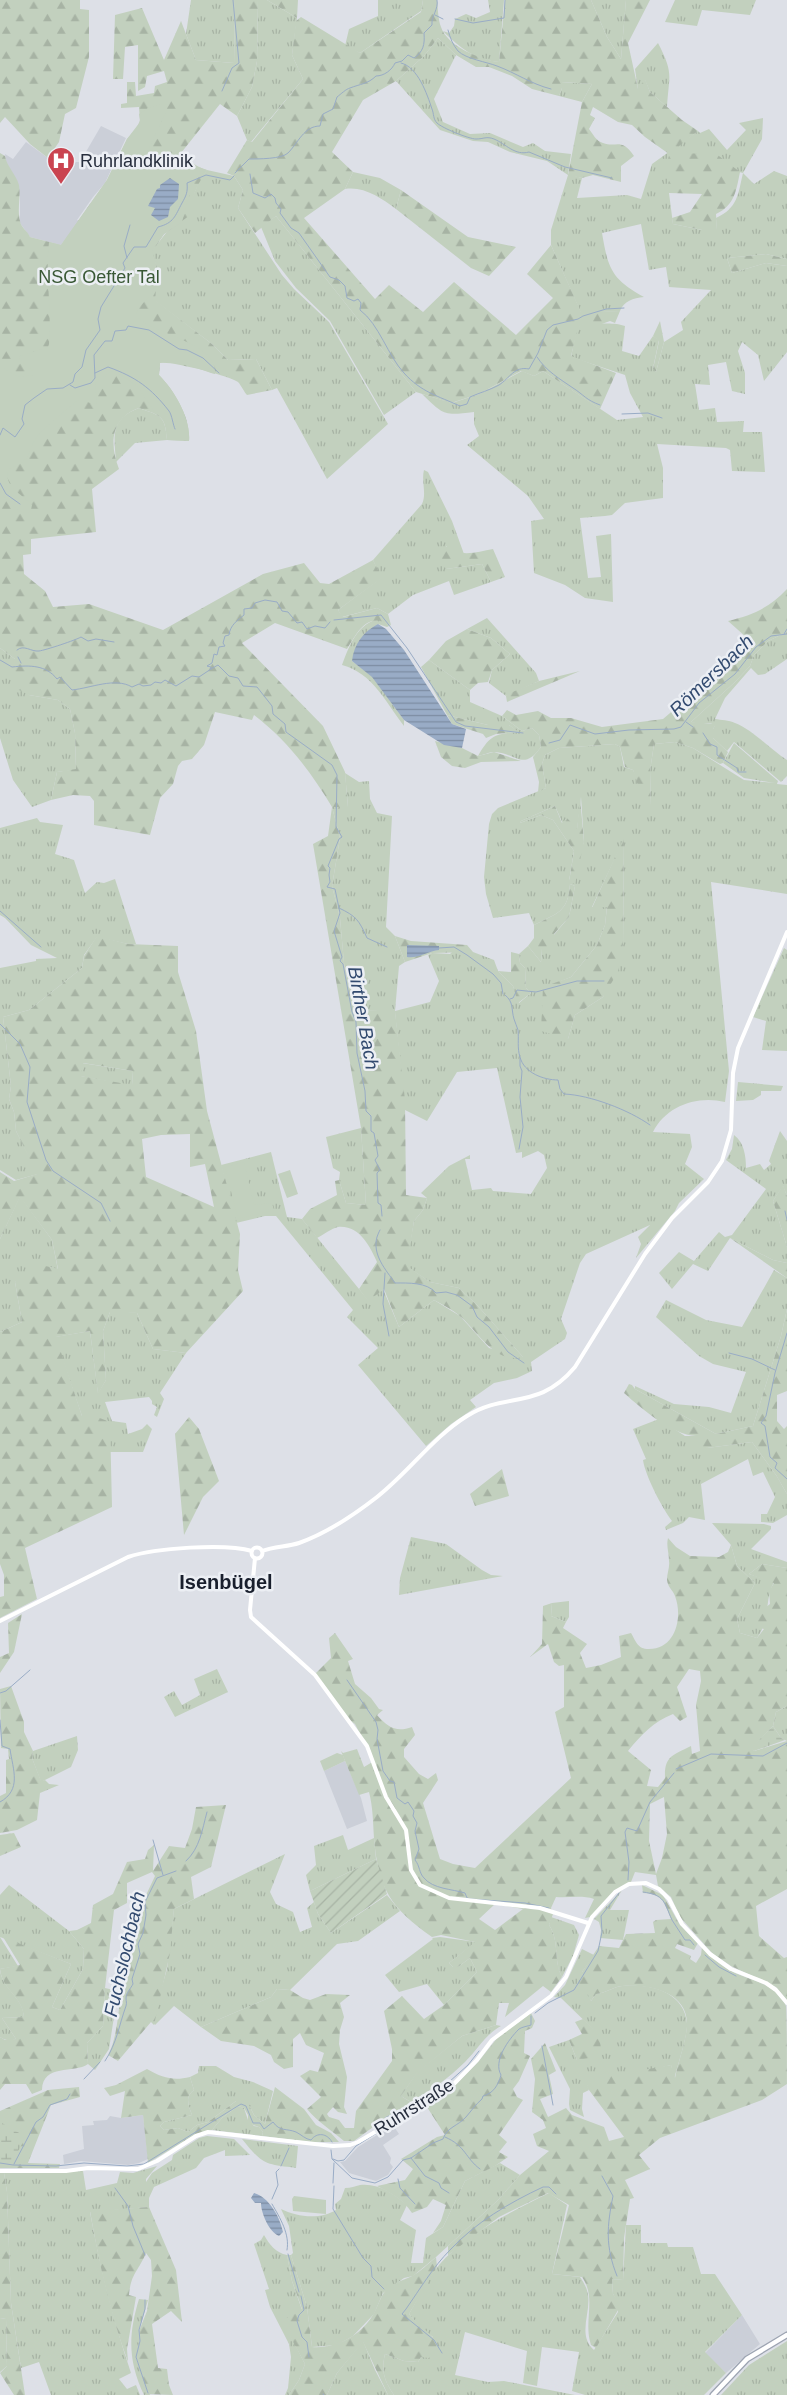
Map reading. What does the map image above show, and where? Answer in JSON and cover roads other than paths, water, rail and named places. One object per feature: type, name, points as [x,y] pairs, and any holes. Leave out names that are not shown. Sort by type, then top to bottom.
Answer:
[{"type":"main road","points":[[262,1552],[301,1542],[354,1513],[388,1488],[450,1429],[468,1415],[481,1409],[547,1392],[572,1371],[585,1354],[642,1258],[667,1224],[708,1182],[722,1161],[731,1130],[734,1073],[738,1048],[787,932]]},
{"type":"main road","points":[[0,1622],[128,1557],[148,1550],[233,1548],[252,1551],[257,1548],[262,1552]]},
{"type":"main road","points":[[252,1551],[255,1558],[251,1617],[315,1675],[367,1746],[386,1797],[406,1830],[411,1870],[420,1885],[449,1898],[540,1908],[588,1923]]},
{"type":"main road","points":[[255,1558],[261,1557],[262,1552]]},
{"type":"main road","name":"Ruhrstraße","points":[[0,2171],[66,2171],[88,2168],[138,2169],[157,2162],[196,2136],[208,2132],[333,2146],[352,2144],[450,2088],[477,2060],[492,2040],[551,1996],[566,1977],[588,1923],[606,1901],[622,1888],[635,1883],[651,1885],[665,1894],[682,1924],[699,1939],[710,1954],[731,1969],[766,1983],[776,1990],[787,2003]]},
{"type":"main road","points":[[713,2395],[747,2359],[787,2335]]},
{"type":"water","points":[[170,178],[179,184],[178,199],[170,207],[168,217],[159,221],[151,215],[155,208],[148,206],[160,185]]},
{"type":"water","points":[[378,624],[386,629],[404,650],[452,724],[466,729],[462,748],[444,745],[404,720],[372,677],[352,661],[360,639]]},
{"type":"water","points":[[407,945],[439,946],[439,950],[415,957],[407,957]]},
{"type":"water","points":[[254,2193],[259,2195],[273,2208],[283,2232],[279,2236],[272,2231],[266,2222],[261,2203],[255,2203],[251,2198]]},
{"type":"waterway","points":[[222,91],[232,68],[239,63],[233,0]]},
{"type":"waterway","points":[[235,173],[249,159],[285,155],[305,132],[320,126],[323,114],[333,109],[337,97],[348,89],[367,82],[376,76],[385,74],[395,63],[402,61],[408,55],[414,58],[417,56],[423,48],[424,33],[432,25],[437,0]]},
{"type":"waterway","points":[[455,19],[473,23],[504,18],[505,0]]},
{"type":"waterway","points":[[435,15],[443,19]]},
{"type":"waterway","points":[[448,30],[453,44],[462,54],[497,66],[551,89]]},
{"type":"waterway","points":[[401,63],[417,75],[435,120],[444,128],[473,139],[491,138],[515,151],[529,152],[565,167],[612,178]]},
{"type":"waterway","points":[[250,174],[253,193],[265,198],[271,194],[275,198],[276,203],[281,209],[280,213],[291,228],[299,233],[330,277],[339,280],[345,286],[347,298],[354,301],[358,299],[361,303],[360,310],[373,323],[404,373],[423,389],[460,406],[467,404],[470,397],[499,385],[516,371],[529,369],[547,330],[553,325],[606,309],[624,308]]},
{"type":"waterway","points":[[0,435],[3,428],[15,437],[24,424],[22,419],[25,405],[47,389],[63,388],[73,382],[75,374],[82,367],[86,350],[100,330],[98,319],[101,307],[125,268],[123,263],[134,247],[146,247],[158,227],[168,223],[178,212],[186,196],[187,183],[206,175],[230,180],[234,176]]},
{"type":"waterway","points":[[127,258],[124,246],[130,225]]},
{"type":"waterway","points":[[70,385],[75,388],[91,383],[95,378],[94,355],[105,341],[112,341],[115,331],[126,330],[128,326],[149,330],[179,349],[187,350],[203,358],[219,373]]},
{"type":"waterway","points":[[537,357],[554,374],[588,399],[600,405]]},
{"type":"waterway","points":[[95,373],[108,367],[142,384],[169,411],[175,429]]},
{"type":"waterway","points":[[622,414],[648,413],[662,418]]},
{"type":"waterway","points":[[0,483],[6,494],[20,504]]},
{"type":"waterway","points":[[0,660],[12,667],[31,666],[48,671],[57,679],[60,677],[72,690],[111,683],[125,684],[132,687],[139,684],[143,686],[151,685],[155,682],[161,683],[165,680],[176,686],[192,676],[199,677],[211,669],[211,667],[207,666],[212,663],[214,654],[217,655],[219,647],[225,646],[223,643],[225,636],[229,635],[233,626],[244,615],[244,609],[252,608],[255,603],[265,600],[277,602],[282,611],[288,612],[297,623],[302,622],[307,629],[315,626],[325,628],[330,622]]},
{"type":"waterway","name":"Römersbach","points":[[334,620],[381,615],[407,648],[456,722],[465,726],[523,733]]},
{"type":"waterway","name":"Römersbach","points":[[784,634],[787,629]]},
{"type":"waterway","name":"Römersbach","points":[[549,743],[560,740],[570,725],[595,734],[681,727],[699,703],[735,674],[756,647],[771,636],[787,634]]},
{"type":"waterway","points":[[17,650],[25,648],[39,651],[81,637],[88,641],[96,639],[114,642]]},
{"type":"waterway","points":[[18,657],[21,663]]},
{"type":"waterway","name":"Birther Bach","points":[[211,669],[218,665],[229,676],[238,678],[243,686],[257,687],[272,706],[273,714],[285,724],[286,732],[332,765],[337,775],[336,827],[342,837],[339,839],[328,866],[330,868],[330,882],[327,887],[335,889],[340,913],[334,931],[342,957],[340,961],[343,964],[352,1012],[356,1022],[357,1053],[365,1091],[366,1111],[371,1116],[371,1131],[374,1133],[378,1156],[375,1160],[380,1170],[377,1173],[378,1203],[381,1205],[382,1216]]},
{"type":"waterway","points":[[686,722],[693,727]]},
{"type":"waterway","points":[[703,733],[710,744],[717,747],[717,755],[737,768],[738,772],[746,772]]},
{"type":"waterway","points":[[339,908],[356,919],[367,938],[387,947]]},
{"type":"waterway","points":[[0,911],[41,947]]},
{"type":"waterway","points":[[439,948],[454,947],[467,955],[493,974],[501,983],[503,994]]},
{"type":"waterway","points":[[510,999],[513,998],[517,990],[536,992],[577,981],[604,981]]},
{"type":"waterway","points":[[505,995],[511,1003],[518,1030],[519,1054],[522,1063],[530,1071],[547,1079],[558,1080],[560,1089],[564,1094],[585,1097],[609,1104],[650,1125]]},
{"type":"waterway","points":[[0,1024],[20,1044],[30,1067],[27,1102],[46,1160],[53,1171],[101,1203],[110,1221]]},
{"type":"waterway","points":[[519,1149],[523,1127],[520,1097],[522,1071],[520,1059]]},
{"type":"waterway","points":[[785,1211],[787,1220]]},
{"type":"waterway","name":"Birther Bach","points":[[380,1230],[377,1237],[376,1250],[384,1267],[395,1283],[417,1284],[428,1287],[436,1293],[446,1292],[457,1295],[472,1306],[477,1317],[489,1327],[508,1352],[524,1363]]},
{"type":"waterway","points":[[385,1273],[383,1304],[389,1336]]},
{"type":"waterway","points":[[787,1333],[775,1373],[766,1416],[761,1423],[765,1426],[770,1457],[777,1463],[775,1468],[787,1479]]},
{"type":"waterway","points":[[729,1353],[752,1359],[775,1370]]},
{"type":"waterway","points":[[0,1693],[6,1691],[30,1670]]},
{"type":"waterway","points":[[347,1680],[376,1722],[383,1771],[390,1781],[394,1782],[397,1798],[405,1804],[408,1802],[414,1811],[413,1816],[417,1823],[415,1831],[419,1849],[415,1860],[424,1878],[438,1887],[465,1893],[467,1898],[471,1899],[525,1903],[549,1908]]},
{"type":"waterway","points":[[0,1720],[2,1746],[10,1749],[14,1772],[14,1785],[11,1792],[0,1802]]},
{"type":"waterway","points":[[676,1769],[711,1754],[763,1756],[787,1743]]},
{"type":"waterway","points":[[628,1880],[629,1862],[625,1832],[627,1828],[637,1831],[650,1802],[674,1773]]},
{"type":"waterway","name":"Fuchslochbach","points":[[186,1861],[197,1845],[207,1812]]},
{"type":"waterway","points":[[153,1840],[163,1875]]},
{"type":"waterway","name":"Fuchslochbach","points":[[105,2061],[115,2041],[126,2006],[126,1996],[133,1984],[132,1979],[140,1954],[138,1944],[143,1933],[146,1915],[145,1902],[157,1878],[176,1871]]},
{"type":"waterway","points":[[643,1892],[656,1895],[663,1900],[672,1920],[685,1940],[690,1940],[694,1945]]},
{"type":"waterway","points":[[535,2013],[548,2003],[574,1990],[598,1951],[602,1932],[601,1916],[619,1893]]},
{"type":"waterway","points":[[705,1955],[719,1967],[736,1976]]},
{"type":"waterway","points":[[331,2150],[332,2159],[352,2178],[375,2183],[388,2177],[403,2160],[411,2158],[433,2143],[443,2139],[450,2129],[466,2117],[483,2096],[493,2091],[501,2075],[499,2063],[503,2051],[519,2029],[531,2025],[531,2016]]},
{"type":"waterway","points":[[542,2046],[553,2105]]},
{"type":"waterway","points":[[449,2082],[468,2065],[479,2051]]},
{"type":"waterway","name":"Fuchslochbach","points":[[84,2079],[100,2062]]},
{"type":"waterway","points":[[385,2118],[445,2086]]},
{"type":"waterway","name":"Fuchslochbach","points":[[14,2164],[36,2122],[43,2117],[50,2105],[67,2099],[70,2094]]},
{"type":"waterway","points":[[0,2163],[56,2166],[84,2163],[127,2166],[144,2164],[241,2104],[246,2106],[253,2123],[260,2123],[264,2129],[273,2122],[281,2129],[296,2132],[305,2138],[311,2140],[313,2137],[325,2135],[332,2142]]},
{"type":"waterway","points":[[333,2159],[338,2161],[344,2160],[356,2146],[388,2126]]},
{"type":"waterway","points":[[445,2137],[457,2144],[480,2169]]},
{"type":"waterway","points":[[281,2166],[289,2148]]},
{"type":"waterway","points":[[411,2158],[425,2176],[439,2183],[441,2188],[449,2193]]},
{"type":"waterway","points":[[333,2183],[334,2163]]},
{"type":"waterway","points":[[272,2199],[278,2185],[276,2172],[279,2169]]},
{"type":"waterway","points":[[602,2176],[613,2196],[608,2236],[610,2255],[617,2276]]},
{"type":"waterway","points":[[398,2179],[400,2188],[415,2204]]},
{"type":"waterway","points":[[334,2186],[333,2209],[363,2258],[371,2266],[372,2277],[384,2289]]},
{"type":"waterway","points":[[442,2353],[434,2340],[402,2314],[427,2278],[460,2240],[494,2214],[543,2187],[549,2187],[556,2194]]},
{"type":"waterway","points":[[115,2188],[128,2206],[133,2226],[145,2255]]},
{"type":"waterway","points":[[272,2204],[286,2232],[287,2250]]},
{"type":"waterway","points":[[288,2254],[299,2292]]},
{"type":"waterway","points":[[301,2296],[304,2310],[299,2315],[297,2321],[302,2337],[307,2342],[309,2357]]},
{"type":"waterway","points":[[145,2300],[136,2357],[148,2393]]},
{"type":"place","name":"Ruhrlandklinik","points":[[61,185]]},
{"type":"district","name":"Isenbügel","points":[[226,1582]]},
{"type":"park label","name":"NSG Oefter Tal","points":[[99,277]]}]
